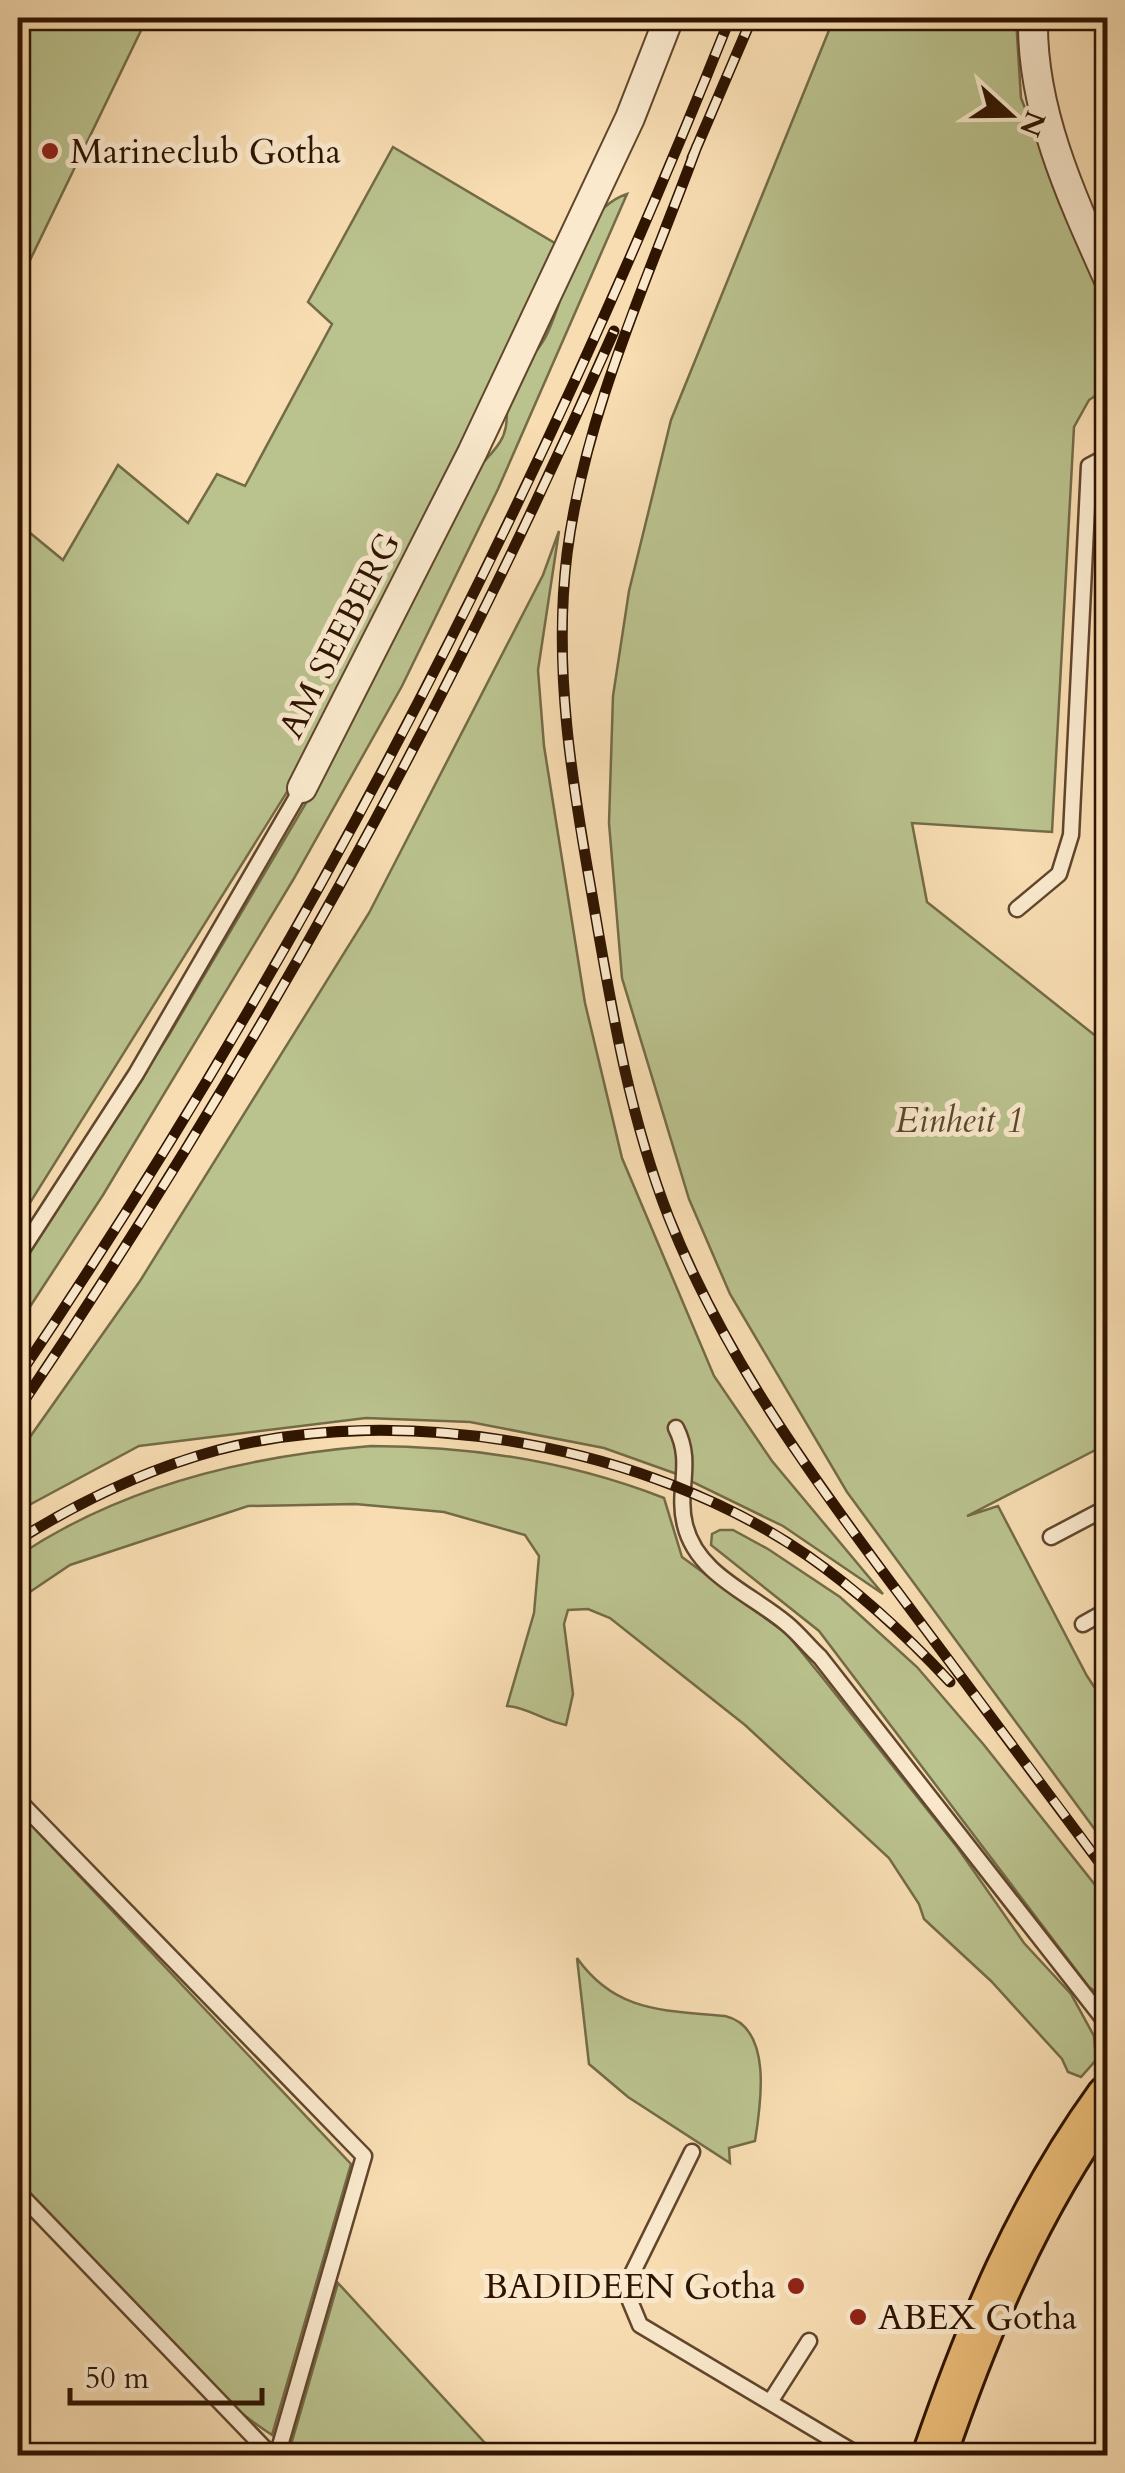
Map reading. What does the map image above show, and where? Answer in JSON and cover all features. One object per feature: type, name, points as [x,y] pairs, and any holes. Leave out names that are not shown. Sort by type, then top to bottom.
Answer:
[{"type":"main road","points":[[934,2456],[970,2355],[1023,2234],[1072,2148],[1108,2097]]},
{"type":"street","name":"AM SEEBERG","points":[[302,788],[472,453],[630,118],[669,18]]},
{"type":"street","points":[[1033,18],[1037,86],[1051,137],[1108,278]]},
{"type":"lane","points":[[1016,909],[1059,874],[1071,835],[1088,466],[1108,456]]},
{"type":"lane","name":"AM SEEBERG","points":[[18,1256],[136,1074],[302,788]]},
{"type":"lane","points":[[676,1428],[686,1449],[684,1522],[694,1550],[725,1581],[787,1624],[820,1658],[1108,2025]]},
{"type":"lane","points":[[1051,1537],[1108,1507]]},
{"type":"lane","points":[[1084,1624],[1108,1610]]},
{"type":"lane","points":[[18,1800],[364,2156],[275,2456],[18,2192]]},
{"type":"lane","points":[[692,2152],[629,2280],[630,2301],[640,2325],[860,2456]]},
{"type":"lane","points":[[770,2402],[809,2342]]},
{"type":"green space","name":"Marineclub Gotha","points":[[18,18],[147,18],[18,285]]},
{"type":"green space","name":"Einheit 1","points":[[834,18],[1016,18],[1021,98],[1108,317],[1107,388],[1089,400],[1074,427],[1052,832],[912,823],[927,902],[1097,1037],[1107,1037],[1107,1444],[967,1516],[998,1506],[1087,1676],[1107,1706],[1107,1846],[847,1492],[730,1294],[689,1199],[622,978],[609,823],[613,696],[629,591],[671,420]]},
{"type":"green space","points":[[393,147],[558,245],[302,768],[18,1222],[18,523],[63,560],[118,465],[188,523],[217,474],[245,486],[332,324],[308,302]]},
{"type":"green space","points":[[627,194],[498,489],[402,686],[293,880],[103,1195],[18,1325],[18,1269],[169,1035],[322,776],[469,477],[503,436],[510,389],[545,338],[584,236],[609,204]]},
{"type":"green space","points":[[559,531],[538,670],[544,746],[585,1003],[622,1158],[714,1376],[772,1461],[883,1594],[783,1526],[674,1473],[604,1448],[470,1422],[366,1418],[139,1446],[18,1511],[18,1454],[140,1281],[369,913],[543,575]]},
{"type":"green space","points":[[371,1446],[446,1449],[520,1458],[592,1474],[664,1498],[682,1557],[787,1634],[957,1847],[1024,1943],[1071,1994],[1094,2036],[1096,2060],[1081,2077],[1068,2072],[1062,2059],[991,1981],[924,1919],[919,1904],[889,1858],[745,1725],[610,1618],[588,1609],[568,1610],[564,1624],[573,1694],[566,1725],[507,1706],[534,1613],[539,1556],[525,1535],[444,1512],[355,1504],[248,1506],[70,1565],[18,1600],[18,1556],[100,1511],[187,1478],[232,1467]]},
{"type":"green space","points":[[733,1530],[768,1549],[840,1597],[917,1667],[984,1745],[1107,1900],[1107,2000],[1089,1987],[819,1631],[711,1545],[712,1534]]},
{"type":"green space","points":[[18,1811],[351,2164],[272,2435],[239,2411],[172,2350],[18,2181]]},
{"type":"green space","points":[[577,1958],[592,1976],[625,1999],[662,2010],[725,2016],[740,2023],[751,2035],[761,2088],[755,2141],[729,2148],[730,2163],[628,2097],[589,2064]]},
{"type":"green space","points":[[338,2283],[496,2455],[288,2455]]},
{"type":"railway","points":[[18,1377],[124,1216],[224,1052],[411,717],[579,372],[730,18]]},
{"type":"railway","points":[[692,158],[752,18]]},
{"type":"railway","points":[[697,146],[603,398],[576,501],[563,597],[563,683],[572,768],[622,1058],[642,1139],[669,1218],[742,1366],[864,1547],[1108,1874]]},
{"type":"railway","points":[[18,1410],[186,1149],[340,884],[482,612],[614,331]]},
{"type":"railway","points":[[18,1540],[89,1500],[165,1467],[218,1450],[291,1436],[367,1430],[445,1433],[524,1443],[601,1461],[675,1486],[745,1518],[808,1556],[846,1585],[900,1631],[950,1682]]},
{"type":"place","name":"Marineclub Gotha","points":[[50,151]]},
{"type":"place","name":"BADIDEEN Gotha","points":[[796,2286]]},
{"type":"place","name":"ABEX Gotha","points":[[858,2317]]}]
